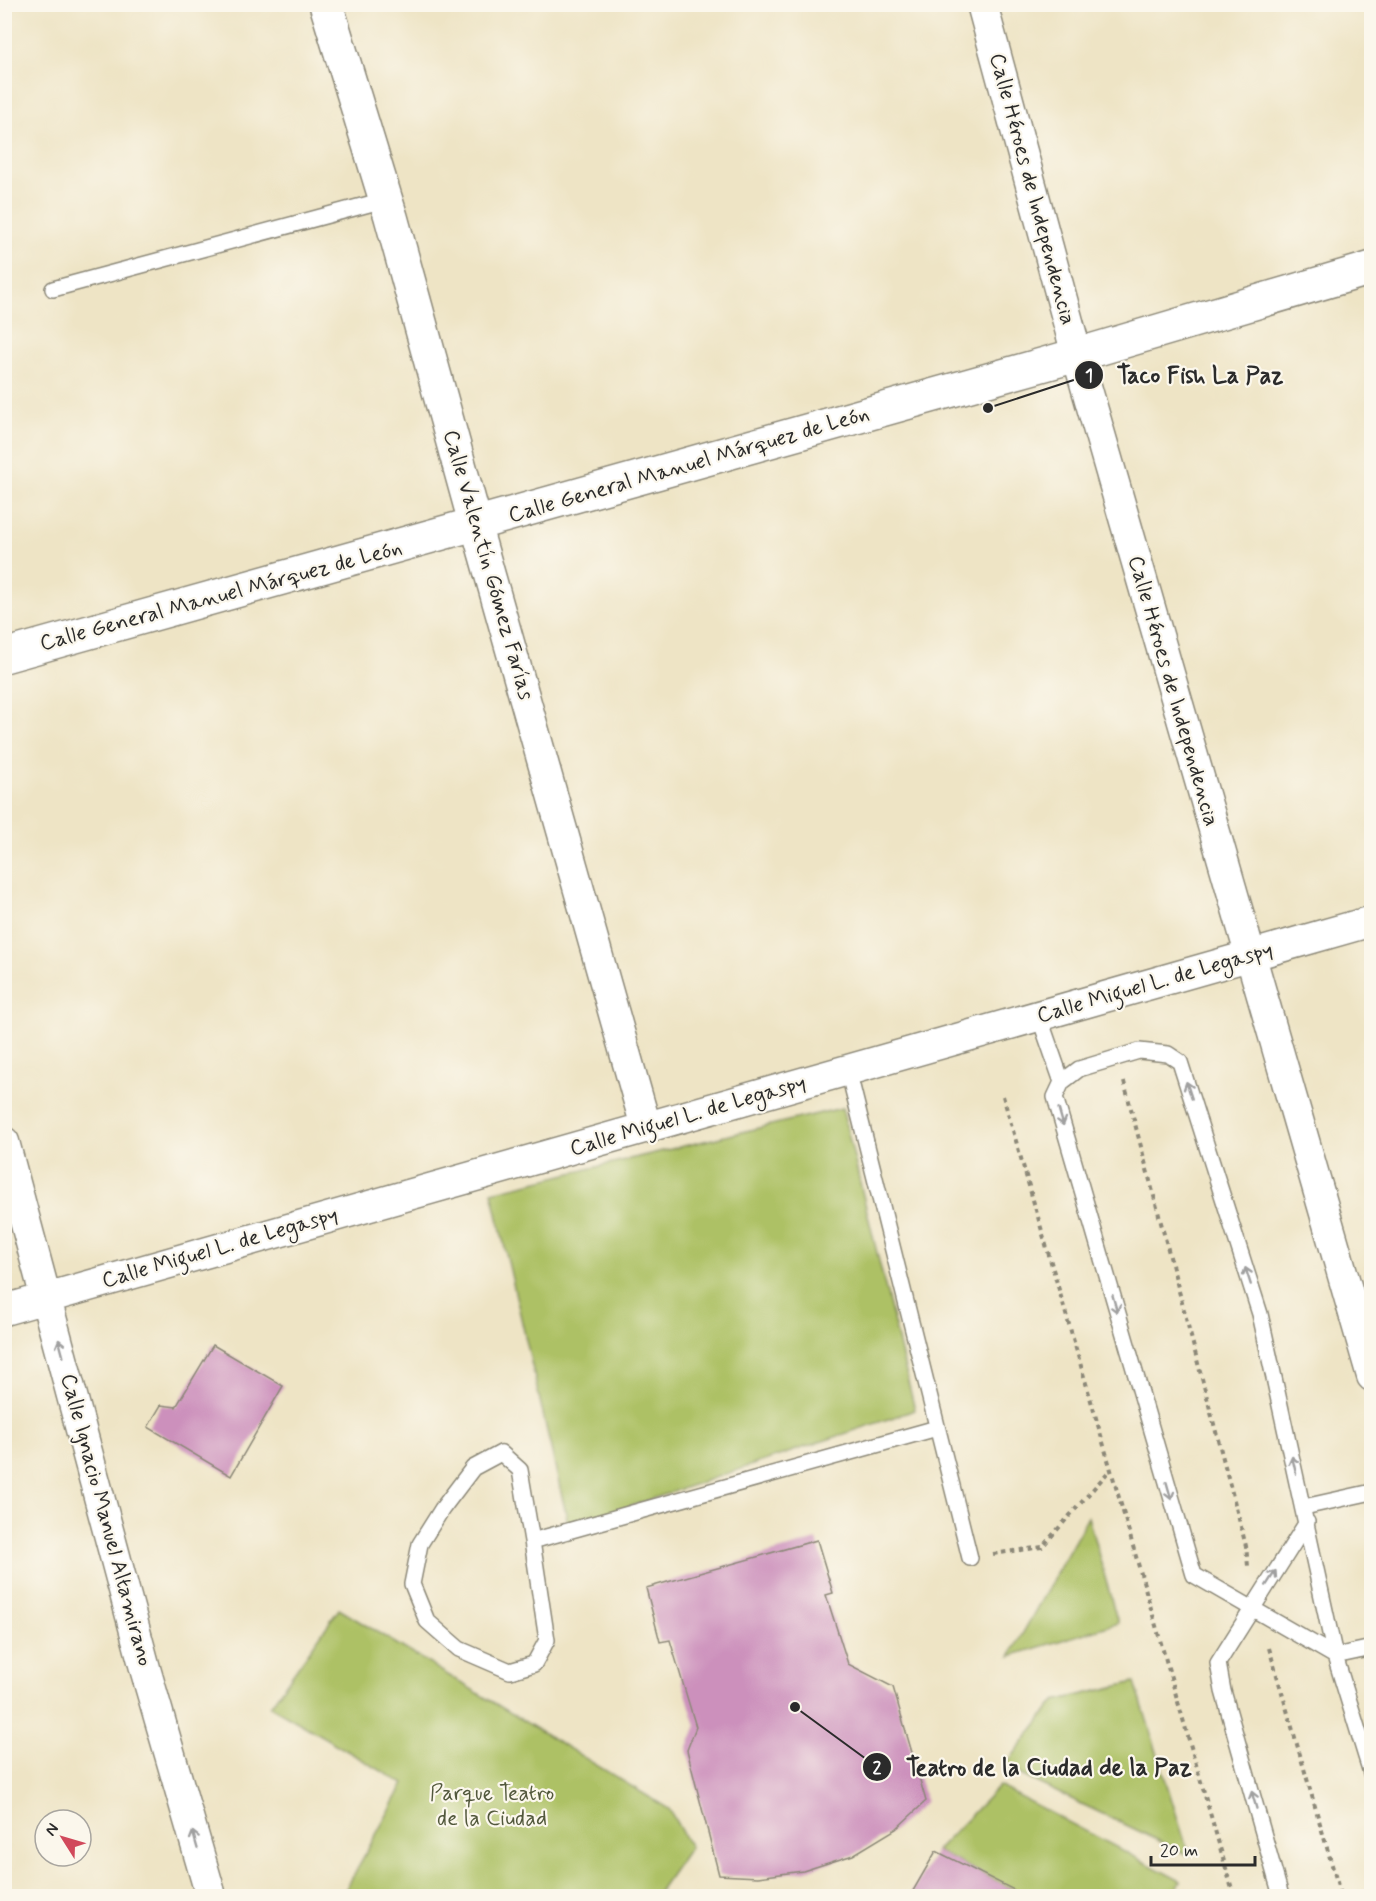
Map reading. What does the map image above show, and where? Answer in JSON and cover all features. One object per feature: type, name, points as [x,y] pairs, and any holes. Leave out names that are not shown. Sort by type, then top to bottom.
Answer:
[{"type":"street","name":"Calle Valentín Gómez Farías","points":[[326,4],[646,1127]]},
{"type":"street","name":"Calle Héroes de Independencia","points":[[982,4],[1077,355],[1371,1376]]},
{"type":"street","name":"Calle General Manuel Márquez de León","points":[[4,656],[1077,355],[1371,268]]},
{"type":"street","name":"Calle Miguel L. de Legaspy","points":[[4,1310],[1371,921]]},
{"type":"street","name":"Calle Ignacio Manuel Altamirano","points":[[4,1142],[146,1672],[211,1896]]},
{"type":"lane","points":[[53,289],[384,201]]},
{"type":"lane","points":[[1039,1016],[1062,1082]]},
{"type":"lane","points":[[1371,1648],[1335,1656],[1194,1575],[1055,1097],[1062,1082],[1079,1069],[1139,1051],[1168,1054],[1180,1062],[1260,1314],[1335,1656],[1371,1776]]},
{"type":"lane","points":[[848,1070],[970,1558]]},
{"type":"lane","points":[[532,1541],[937,1428]]},
{"type":"lane","points":[[501,1453],[520,1470],[532,1541],[547,1640],[534,1664],[510,1671],[459,1649],[427,1621],[412,1584],[420,1544],[442,1509],[473,1468],[501,1453]]},
{"type":"lane","points":[[1281,1896],[1223,1691],[1218,1663],[1305,1515],[1371,1492]]},
{"type":"path","points":[[1118,1059],[1246,1546],[1252,1607],[1274,1660],[1341,1896]]},
{"type":"path","points":[[1003,1096],[1234,1896]]},
{"type":"path","points":[[970,1558],[1042,1547],[1110,1470]]},
{"type":"green space","points":[[842,1108],[915,1410],[569,1527],[492,1192]]},
{"type":"green space","points":[[1088,1517],[1118,1623],[1010,1656]]},
{"type":"green space","name":"Parque Teatro de la Ciudad","points":[[339,1609],[669,1809],[690,1847],[656,1896],[342,1896],[404,1784],[270,1706]]},
{"type":"green space","points":[[1135,1682],[1189,1855],[1004,1767],[1055,1701]]},
{"type":"green space","points":[[999,1786],[1181,1881],[1173,1896],[1026,1896],[936,1851]]},
{"type":"building","points":[[213,1345],[283,1386],[231,1476],[148,1427],[161,1405],[176,1407]]},
{"type":"building","points":[[817,1540],[833,1593],[826,1595],[848,1664],[893,1687],[926,1801],[896,1829],[853,1855],[803,1871],[758,1877],[719,1875],[687,1750],[696,1727],[670,1640],[660,1642],[646,1588]]},
{"type":"building","points":[[936,1851],[1026,1896],[910,1896]]},
{"type":"place","name":"Taco Fish La Paz","points":[[988,408]]},
{"type":"place","name":"Teatro de la Ciudad de la Paz","points":[[795,1707]]}]
